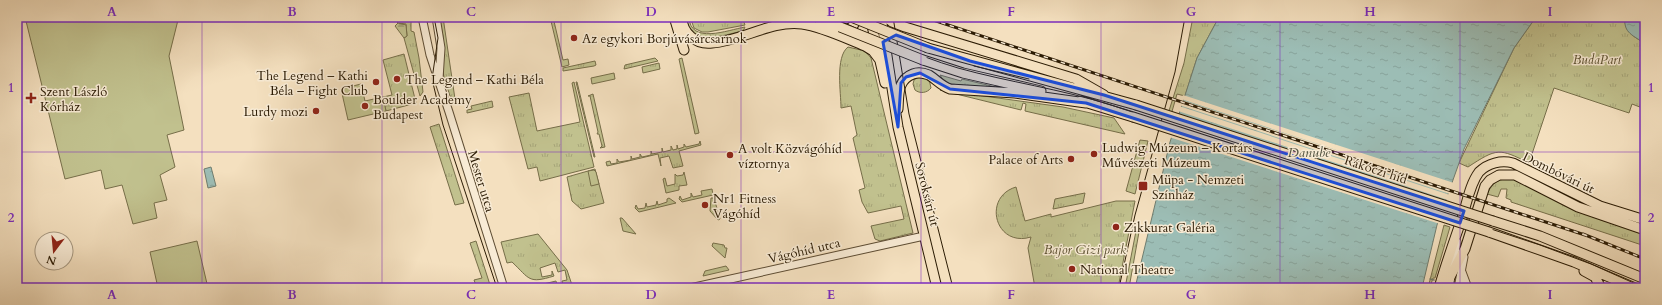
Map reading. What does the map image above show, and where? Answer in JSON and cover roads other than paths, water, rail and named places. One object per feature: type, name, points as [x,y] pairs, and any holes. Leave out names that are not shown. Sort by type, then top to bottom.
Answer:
[{"type":"main road","points":[[674,17],[679,37],[680,50]]},
{"type":"main road","points":[[682,17],[684,27],[689,36],[697,41],[712,43],[778,26],[802,24],[865,46],[873,51],[879,59]]},
{"type":"main road","points":[[815,17],[922,60],[970,75],[1086,103]]},
{"type":"main road","points":[[851,17],[928,48],[970,61],[1104,95]]},
{"type":"main road","points":[[828,32],[840,32],[848,29],[856,24],[859,17]]},
{"type":"main road","name":"Soroksári út","points":[[870,17],[885,86],[894,105]]},
{"type":"main road","name":"Soroksári út","points":[[881,17],[883,42],[898,127],[937,288]]},
{"type":"main road","points":[[886,17],[895,23],[928,34],[1076,79],[1104,95]]},
{"type":"main road","points":[[879,59],[880,48],[883,42],[890,37],[900,34],[928,34]]},
{"type":"main road","points":[[898,127],[901,83],[906,78],[916,73],[928,75],[942,86],[950,89],[1015,93],[1086,103]]},
{"type":"main road","name":"Rákóczi híd","points":[[1104,95],[1493,220],[1570,248]]},
{"type":"main road","name":"Rákóczi híd","points":[[1086,103],[1489,232],[1551,254]]},
{"type":"main road","name":"Dombóvári út","points":[[1440,288],[1475,180],[1483,169],[1494,163],[1513,163],[1596,204],[1645,220]]},
{"type":"main road","name":"Dombóvári út","points":[[1465,249],[1483,191],[1487,183],[1499,175],[1515,175],[1578,207],[1645,230]]},
{"type":"main road","points":[[1633,226],[1645,226]]},
{"type":"main road","points":[[1570,248],[1645,272]]},
{"type":"main road","points":[[1570,248],[1645,279]]},
{"type":"main road","points":[[1448,288],[1451,276],[1465,249]]},
{"type":"main road","points":[[1551,254],[1589,273],[1598,282],[1601,288]]},
{"type":"main road","points":[[1551,254],[1592,269],[1634,288]]},
{"type":"street","name":"Mester utca","points":[[422,17],[430,55],[504,288]]},
{"type":"street","name":"Mester utca","points":[[436,17],[442,48],[439,81]]},
{"type":"street","points":[[1451,276],[1458,230]]},
{"type":"street","name":"Vágóhíd utca","points":[[690,288],[924,236]]},
{"type":"street","points":[[1458,287],[1465,249]]},
{"type":"street","points":[[1448,288],[1467,288],[1461,268]]},
{"type":"water","name":"Danube","points":[[1219,17],[1536,17],[1514,48],[1464,149],[1437,225],[1422,288],[1135,288],[1170,142],[1197,58]]},
{"type":"water","points":[[1625,17],[1645,17],[1645,44],[1630,34],[1626,27]]},
{"type":"water","points":[[211,167],[216,186],[208,188],[204,169]]},
{"type":"waterway","points":[[1430,279],[1434,280]]},
{"type":"tram line","points":[[434,17],[438,38],[432,79],[443,125],[497,288]]},
{"type":"tram line","points":[[831,17],[893,44],[942,63],[977,73],[1073,94],[1111,105],[1540,245],[1591,264],[1645,288]]},
{"type":"tram line","points":[[893,17],[909,114],[953,288]]},
{"type":"tram line","points":[[1119,288],[1135,215],[1175,72],[1185,17]]},
{"type":"tram line","points":[[974,66],[1029,79]]},
{"type":"railway","points":[[924,17],[1588,236]]},
{"type":"railway","points":[[1583,234],[1645,259]]},
{"type":"place","name":"Az egykori Borjúvásárcsarnok","points":[[574,38]]},
{"type":"place","name":"The Legend – Kathi Béla","points":[[397,79]]},
{"type":"place","name":"The Legend – Kathi Béla – Fight Club","points":[[376,82]]},
{"type":"place","name":"Szent László Kórház","points":[[31,98]]},
{"type":"place","name":"Boulder Academy Budapest","points":[[365,106]]},
{"type":"place","name":"Lurdy mozi","points":[[316,111]]},
{"type":"place","name":"Ludwig Múzeum – Kortárs Művészeti Múzeum","points":[[1094,154]]},
{"type":"place","name":"A volt Közvágóhíd víztornya","points":[[730,155]]},
{"type":"place","name":"Palace of Arts","points":[[1071,159]]},
{"type":"place","name":"Müpa - Nemzeti Színház","points":[[1143,186]]},
{"type":"place","name":"Nr1 Fitness Vágóhíd","points":[[705,205]]},
{"type":"place","name":"Zikkurat Galéria","points":[[1116,227]]},
{"type":"place","name":"National Theatre","points":[[1072,269]]},
{"type":"park label","name":"BudaPart","points":[[1597,59]]},
{"type":"park label","name":"Bajor Gizi park","points":[[1085,249]]}]
